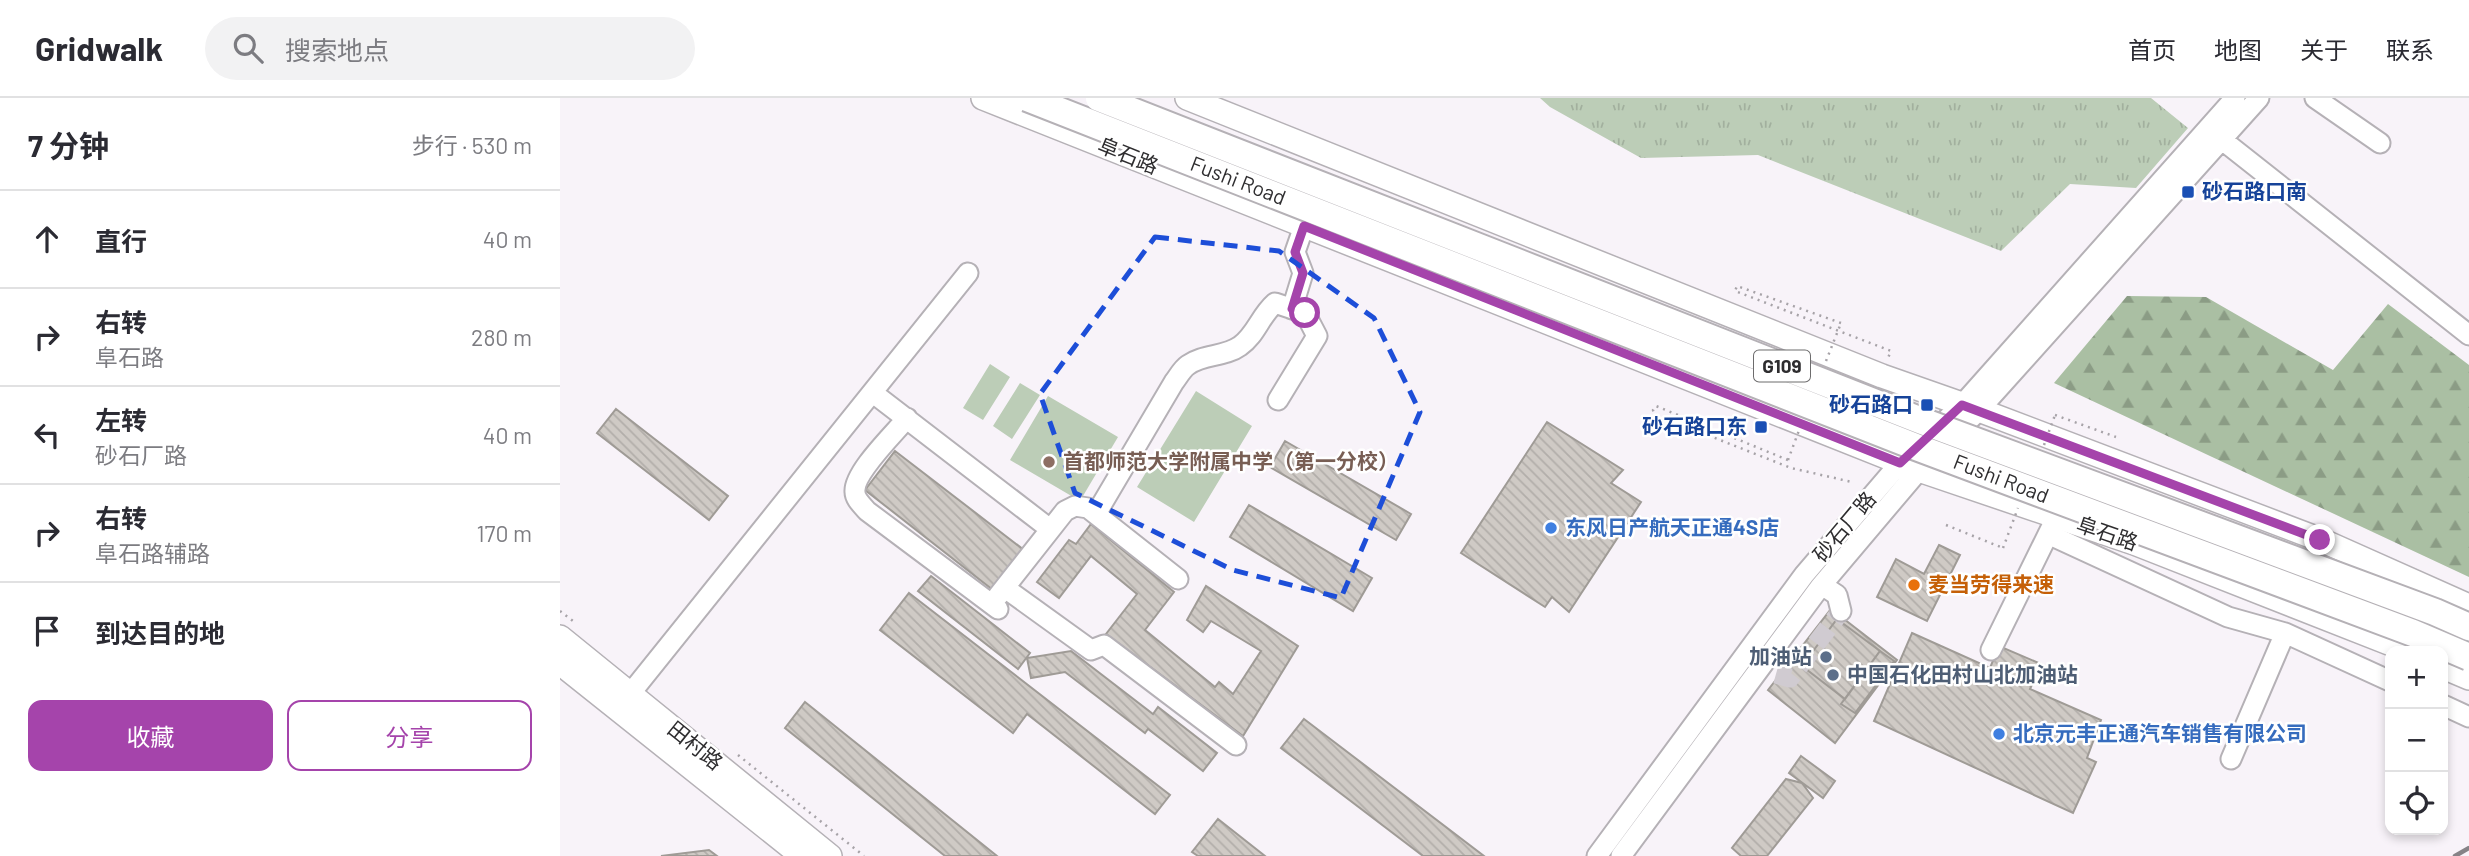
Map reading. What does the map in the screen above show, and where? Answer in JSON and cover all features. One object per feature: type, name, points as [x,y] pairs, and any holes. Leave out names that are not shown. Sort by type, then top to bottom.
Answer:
[{"type":"highway","name":"Fushi Road","points":[[1027,98],[1916,447],[2413,633],[2469,657]]},
{"type":"highway","name":"Fushi Road","points":[[1099,98],[1922,421],[2469,627]]},
{"type":"main road","name":"阜石路","points":[[983,98],[2052,525],[2134,543],[2396,646]]},
{"type":"main road","points":[[1187,98],[1869,371],[2320,540],[2469,606]]},
{"type":"main road","name":"田村路","points":[[560,638],[830,856]]},
{"type":"main road","name":"田村路","points":[[560,663],[802,856]]},
{"type":"main road","points":[[2448,669],[2469,678]]},
{"type":"street","name":"砂石厂路","points":[[1970,408],[2235,98]]},
{"type":"street","name":"砂石厂路","points":[[1597,856],[1804,575],[1970,408],[2259,98]]},
{"type":"street","points":[[2315,98],[2380,143]]},
{"type":"street","points":[[2221,139],[2469,335]]},
{"type":"street","points":[[1292,309],[1303,273],[1295,252],[1304,226]]},
{"type":"street","points":[[630,694],[968,272]]},
{"type":"street","points":[[1096,514],[1186,366],[1198,359],[1237,349],[1252,337],[1275,303],[1305,313],[1317,335],[1278,400]]},
{"type":"street","points":[[873,393],[1050,529]]},
{"type":"street","points":[[907,418],[860,474],[854,488],[855,496],[867,511],[995,607],[1005,588],[1050,529],[1065,511],[1075,506],[1088,508],[1178,579]]},
{"type":"street","name":"砂石厂路","points":[[1621,856],[1767,671],[1822,585],[1910,467]]},
{"type":"street","points":[[1991,650],[2052,525],[2228,617],[2285,633],[2385,679]]},
{"type":"street","points":[[1822,585],[1838,595],[1841,611]]},
{"type":"street","points":[[1005,588],[1091,650],[1104,645],[1236,745]]},
{"type":"street","points":[[2231,759],[2285,633]]},
{"type":"street","points":[[2448,707],[2469,717]]},
{"type":"path","points":[[1826,363],[1841,323],[1737,285],[1735,290],[1891,351]]},
{"type":"path","points":[[1802,423],[1788,460],[1656,406],[1653,410],[1654,414],[1791,468],[1852,482]]},
{"type":"path","points":[[2043,447],[2054,415],[2116,437]]},
{"type":"path","points":[[1946,525],[2003,548],[2019,506]]},
{"type":"highlighted area","points":[[1155,237],[1279,251],[1374,318],[1420,412],[1341,598],[1233,570],[1075,493],[1040,394]]},
{"type":"green space","points":[[1540,98],[2151,98],[2188,128],[2136,188],[2070,184],[2001,251],[1758,155],[1641,158],[1550,107]]},
{"type":"green space","points":[[2127,296],[2206,297],[2333,370],[2388,304],[2469,365],[2469,577],[2054,383]]},
{"type":"green space","points":[[990,364],[1010,377],[983,420],[963,408]]},
{"type":"green space","points":[[1020,383],[1040,395],[1012,439],[993,426]]},
{"type":"green space","points":[[1196,391],[1252,426],[1194,522],[1137,487]]},
{"type":"green space","points":[[1048,396],[1118,437],[1080,501],[1010,460]]},
{"type":"building","points":[[616,409],[728,496],[709,520],[597,433]]},
{"type":"building","name":"东风日产航天正通4S店","points":[[1547,422],[1623,470],[1611,483],[1641,502],[1569,612],[1552,597],[1545,607],[1461,553]]},
{"type":"building","points":[[1285,441],[1411,514],[1396,540],[1270,467]]},
{"type":"building","points":[[895,451],[1024,550],[993,590],[865,490]]},
{"type":"building","points":[[1249,505],[1372,578],[1353,611],[1230,537]]},
{"type":"building","points":[[1091,524],[1174,592],[1145,630],[1215,687],[1219,682],[1233,694],[1261,651],[1211,621],[1203,632],[1187,620],[1206,586],[1298,646],[1243,736],[1106,634],[1137,594],[1091,556],[1059,598],[1037,582],[1069,540],[1076,544]]},
{"type":"building","name":"麦当劳得来速","points":[[1939,545],[1960,555],[1927,621],[1877,597],[1896,559],[1924,574]]},
{"type":"building","points":[[931,576],[1030,653],[1018,669],[918,591]]},
{"type":"building","points":[[909,593],[1170,795],[1155,814],[1027,714],[1013,733],[880,630]]},
{"type":"building","name":"中国石化田村山北加油站","points":[[1831,609],[1897,660],[1835,743],[1768,690]]},
{"type":"building","points":[[1837,619],[1880,651],[1845,699],[1802,666]]},
{"type":"building","name":"北京元丰正通汽车销售有限公司","points":[[1912,633],[1990,668],[1999,646],[2041,664],[2030,689],[2101,720],[2087,758],[2096,762],[2073,813],[1874,721]]},
{"type":"building","points":[[1071,651],[1153,714],[1158,707],[1217,753],[1203,771],[1148,729],[1145,733],[1065,672],[1031,678],[1027,658]]},
{"type":"building","points":[[1880,651],[1894,661],[1855,713],[1841,704]]},
{"type":"building","points":[[805,702],[997,856],[945,856],[785,728]]},
{"type":"building","points":[[1304,719],[1484,856],[1423,856],[1281,748]]},
{"type":"building","points":[[1801,756],[1835,781],[1823,798],[1789,773]]},
{"type":"building","points":[[1786,779],[1802,783],[1813,798],[1767,856],[1741,856],[1732,848]]},
{"type":"building","points":[[1218,819],[1265,856],[1198,856],[1192,852]]},
{"type":"building","points":[[709,850],[717,856],[661,856]]},
{"type":"tunnel","points":[[1776,674],[1790,678],[1841,611]]},
{"type":"railway","points":[[2455,856],[2469,848]]},
{"type":"place","name":"砂石路口南","points":[[2188,192]]},
{"type":"place","name":"砂石路口","points":[[1927,405]]},
{"type":"place","name":"砂石路口东","points":[[1761,427]]},
{"type":"place","name":"首都师范大学附属中学（第一分校）","points":[[1049,462]]},
{"type":"place","name":"东风日产航天正通4S店","points":[[1551,528]]},
{"type":"place","name":"麦当劳得来速","points":[[1914,585]]},
{"type":"place","name":"加油站","points":[[1826,657]]},
{"type":"place","name":"中国石化田村山北加油站","points":[[1833,675]]},
{"type":"place","name":"北京元丰正通汽车销售有限公司","points":[[1999,734]]},
{"type":"route","points":[[1305,313],[1292,309],[1303,273],[1295,252],[1304,226],[1900,463],[1962,405],[2320,540]]}]
